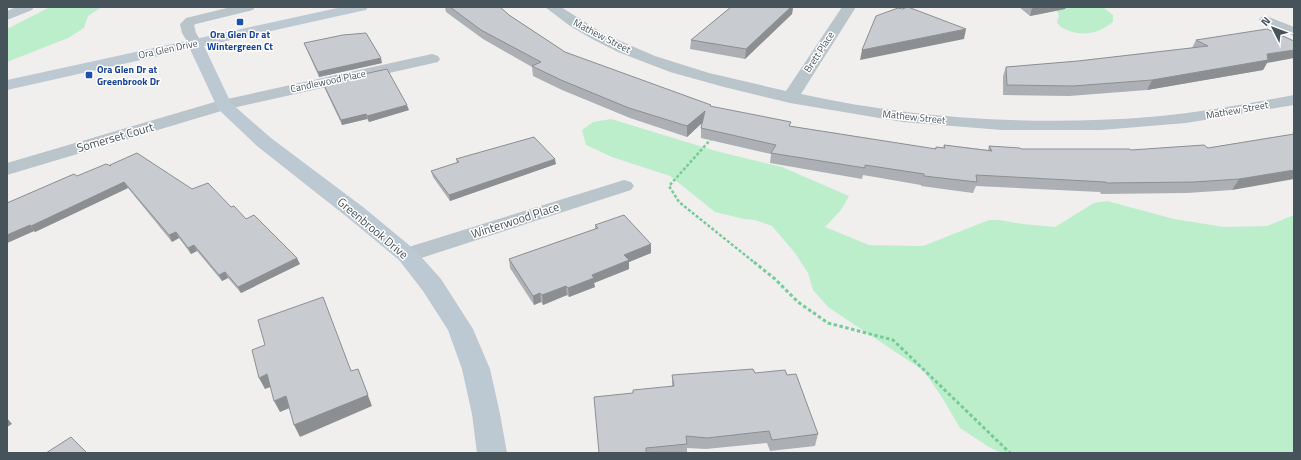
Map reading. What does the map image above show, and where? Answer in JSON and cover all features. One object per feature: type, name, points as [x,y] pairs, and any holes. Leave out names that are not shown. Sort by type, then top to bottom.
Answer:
[{"type":"street","points":[[7,16],[27,7]]},
{"type":"street","points":[[196,43],[187,27],[187,24],[191,21],[248,7]]},
{"type":"street","name":"Ora Glen Drive","points":[[7,84],[361,7]]},
{"type":"street","name":"Mathew Street","points":[[552,7],[602,38],[653,60],[726,83],[846,109],[910,118],[970,123],[1041,126],[1151,122],[1204,116],[1294,100]]},
{"type":"street","name":"Brett Place","points":[[790,98],[849,7]]},
{"type":"street","points":[[1266,20],[1294,32]]},
{"type":"street","name":"Greenbrook Drive","points":[[196,43],[224,105],[264,142],[355,212],[407,255],[432,285],[460,329],[476,369],[486,414],[492,453]]},
{"type":"street","name":"Candlewood Place","points":[[224,105],[432,59]]},
{"type":"street","name":"Ora Glen Drive","points":[[7,80],[68,70]]},
{"type":"street","name":"Somerset Court","points":[[7,169],[224,105]]},
{"type":"street","name":"Winterwood Place","points":[[407,255],[624,186]]},
{"type":"path","points":[[714,136],[669,186],[679,202],[775,279],[798,302],[828,323],[893,340],[1010,453]]},
{"type":"green space","points":[[50,7],[102,7],[88,16],[84,28],[68,38],[7,62],[7,29]]},
{"type":"green space","points":[[1056,7],[1103,7],[1113,15],[1113,22],[1102,29],[1091,33],[1073,32],[1062,28],[1058,24],[1057,22],[1059,16]]},
{"type":"green space","points":[[611,119],[716,151],[782,167],[849,196],[841,210],[825,227],[869,245],[923,246],[989,220],[1055,227],[1094,203],[1107,201],[1174,219],[1224,227],[1267,226],[1294,215],[1294,453],[1001,453],[960,428],[924,371],[828,307],[813,290],[808,273],[795,253],[772,226],[755,220],[715,212],[670,176],[612,157],[586,145],[582,130],[593,122]]},
{"type":"building","points":[[450,7],[500,7],[509,15],[565,52],[711,105],[710,106],[791,122],[789,126],[936,149],[936,147],[945,148],[944,145],[992,151],[989,146],[1021,149],[1131,150],[1204,145],[1208,148],[1294,134],[1294,170],[1239,179],[1194,182],[1107,183],[976,175],[977,182],[924,176],[924,174],[865,165],[865,168],[771,153],[776,145],[701,128],[705,111],[687,126],[629,108],[561,80],[532,66],[541,62],[481,30]]},
{"type":"building","points":[[731,7],[791,7],[746,49],[691,40]]},
{"type":"building","points":[[908,7],[966,29],[862,50],[876,16],[898,8],[902,9]]},
{"type":"building","points":[[1267,29],[1294,41],[1294,50],[1267,54],[1268,60],[1152,80],[1073,86],[1007,85],[1006,67],[1078,61],[1208,46],[1196,40]]},
{"type":"building","points":[[366,33],[381,58],[318,72],[304,43],[343,35]]},
{"type":"building","points":[[387,69],[407,105],[367,116],[366,114],[341,120],[323,83]]},
{"type":"building","points":[[534,137],[555,159],[449,195],[431,171],[459,162],[456,159]]},
{"type":"building","points":[[137,153],[192,189],[208,183],[231,207],[234,206],[246,219],[254,215],[297,258],[238,287],[225,272],[219,275],[194,245],[188,248],[176,232],[169,235],[124,182],[31,226],[30,225],[7,235],[7,203],[74,174],[77,176],[106,164],[111,166],[110,165]]},
{"type":"building","points":[[624,215],[651,244],[624,255],[629,260],[592,275],[594,278],[568,288],[566,286],[542,295],[540,293],[533,296],[509,259],[598,228],[595,225]]},
{"type":"building","points":[[323,297],[351,371],[358,369],[368,395],[294,425],[286,396],[274,401],[267,374],[259,378],[252,350],[265,345],[258,320]]},
{"type":"building","points":[[753,369],[755,373],[785,370],[787,375],[796,374],[818,434],[772,440],[769,431],[707,438],[686,436],[687,444],[646,448],[646,453],[599,453],[594,397],[633,393],[633,390],[674,386],[672,375]]},
{"type":"building","points":[[71,437],[87,453],[46,453]]},
{"type":"place","name":"Ora Glen Dr at Wintergreen Ct","points":[[240,22]]},
{"type":"place","name":"Ora Glen Dr at Greenbrook Dr","points":[[89,75]]}]
